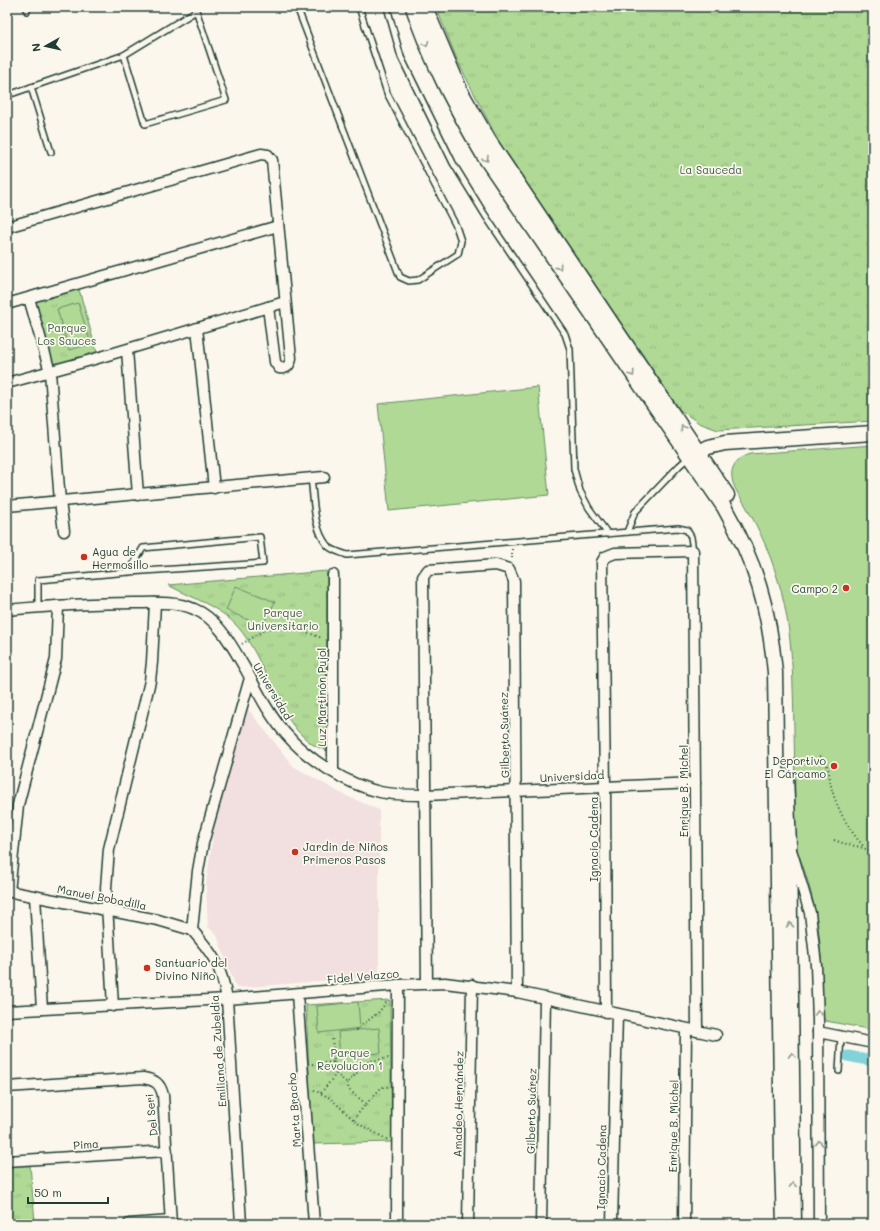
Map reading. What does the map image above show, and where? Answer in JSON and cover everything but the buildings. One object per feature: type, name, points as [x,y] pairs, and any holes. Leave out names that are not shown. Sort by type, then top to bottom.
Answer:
[{"type":"main road","points":[[413,7],[432,59],[450,96],[484,156],[635,378],[728,496],[753,539],[773,598],[780,636],[783,672],[789,845],[794,1224]]},
{"type":"main road","points":[[425,7],[461,92],[489,141],[695,454],[752,561],[762,594],[773,651],[775,680],[784,1224]]},
{"type":"main road","points":[[695,454],[708,447],[725,443],[873,433]]},
{"type":"street","points":[[7,227],[261,154],[268,155],[272,160],[284,302],[291,358],[289,365],[286,368],[279,368],[275,362],[268,307]]},
{"type":"street","points":[[7,304],[278,226]]},
{"type":"street","points":[[28,298],[50,372],[60,502],[64,531]]},
{"type":"street","points":[[7,383],[127,350],[284,302]]},
{"type":"street","points":[[197,328],[214,488]]},
{"type":"street","points":[[127,350],[138,495]]},
{"type":"street","points":[[7,506],[324,477]]},
{"type":"street","name":"Ignacio Cadena","points":[[606,1012],[606,786],[601,569],[605,557],[615,553],[693,551]]},
{"type":"street","name":"Enrique B. Michel","points":[[684,1224],[691,1030],[695,783],[693,551]]},
{"type":"street","points":[[427,984],[423,577],[428,570],[496,565],[509,569],[512,574]]},
{"type":"street","name":"Gilberto Suárez","points":[[512,574],[514,581],[517,992]]},
{"type":"street","name":"Luz Martinón Pujol","points":[[332,771],[333,575]]},
{"type":"street","points":[[113,1006],[106,888],[109,848],[148,687],[152,662],[155,603]]},
{"type":"street","name":"Universidad","points":[[7,610],[58,606],[155,603],[193,608],[205,615],[220,629],[235,650],[266,706],[286,734],[305,753],[332,771],[378,792],[400,795],[425,795],[695,783]]},
{"type":"street","points":[[8,891],[18,805],[56,659],[58,606]]},
{"type":"street","points":[[192,930],[198,871],[203,843],[250,678]]},
{"type":"street","points":[[789,845],[810,913],[816,965],[818,1032],[819,1224]]},
{"type":"street","name":"Manuel Bobadilla","points":[[8,891],[158,920],[192,930]]},
{"type":"street","points":[[35,897],[42,1009]]},
{"type":"street","name":"Emiliana de Zubeldia","points":[[192,930],[214,956],[221,973],[227,999],[241,1224]]},
{"type":"street","points":[[397,1224],[398,985]]},
{"type":"street","name":"Fidel Velazco","points":[[7,1012],[227,999],[398,985],[472,985],[517,992],[691,1030],[716,1034]]},
{"type":"street","name":"Amadeo Hernández","points":[[468,1224],[472,985]]},
{"type":"street","name":"Marta Bracho","points":[[297,994],[314,1224]]},
{"type":"street","name":"Gilberto Suárez","points":[[541,1224],[545,998]]},
{"type":"street","name":"Ignacio Cadena","points":[[612,1224],[616,1014]]},
{"type":"street","points":[[818,1032],[873,1043]]},
{"type":"street","name":"Del Seri","points":[[7,1087],[143,1078],[155,1081],[159,1084],[163,1095],[171,1222]]},
{"type":"street","name":"Pima","points":[[7,1161],[167,1151]]},
{"type":"street","points":[[129,1224],[171,1222]]},
{"type":"lane","points":[[297,7],[400,277],[409,281],[418,280],[458,254],[461,241],[456,226],[387,93],[359,7]]},
{"type":"lane","points":[[387,7],[401,57],[453,163],[484,215],[565,334],[570,350],[574,469],[580,490],[589,508],[608,534]]},
{"type":"lane","points":[[7,94],[31,88],[124,55],[196,9],[226,100],[145,124],[124,55]]},
{"type":"lane","points":[[31,88],[51,152]]},
{"type":"lane","points":[[627,532],[635,512],[679,466],[695,454]]},
{"type":"lane","points":[[311,478],[316,514],[321,533],[327,544],[335,551],[347,555],[678,528],[687,530],[691,537],[693,551]]},
{"type":"lane","points":[[38,607],[38,580],[263,563],[260,537],[143,548],[129,572]]},
{"type":"lane","points":[[839,1071],[841,1036]]},
{"type":"path","points":[[512,541],[512,574]]},
{"type":"path","points":[[235,650],[246,640],[266,629],[287,625],[333,642]]},
{"type":"path","points":[[820,756],[826,762],[832,790],[840,811],[864,847],[873,853]]},
{"type":"path","points":[[834,840],[851,846],[864,847]]},
{"type":"path","points":[[356,1030],[378,1012],[388,1000]]},
{"type":"path","points":[[332,1037],[336,1074],[347,1083],[349,1090],[366,1104]]},
{"type":"path","points":[[347,1083],[369,1061],[390,1058]]},
{"type":"path","points":[[309,1064],[334,1062]]},
{"type":"path","points":[[321,1093],[336,1074]]},
{"type":"path","points":[[353,1120],[382,1087],[391,1087]]},
{"type":"path","points":[[310,1088],[330,1098],[353,1120],[392,1142]]},
{"type":"shaded area","name":"Jardin de Niños Primeros Pasos","points":[[248,709],[293,766],[340,793],[379,810],[379,976],[236,988],[217,935],[208,927],[206,885],[215,819]]},
{"type":"green space","name":"La Sauceda","points":[[436,7],[873,7],[873,421],[718,430],[699,423],[680,410],[500,144],[458,62]]},
{"type":"green space","name":"Parque Los Sauces","points":[[78,286],[97,353],[52,366],[34,298]]},
{"type":"green space","points":[[78,303],[91,344],[69,350],[57,309]]},
{"type":"green space","points":[[538,387],[549,495],[389,511],[378,404]]},
{"type":"green space","name":"Deportivo El Cárcamo","points":[[873,445],[873,1030],[826,1021],[823,1018],[819,931],[808,881],[795,845],[793,691],[791,652],[786,614],[777,577],[768,551],[761,534],[734,486],[732,469],[739,459],[750,454]]},
{"type":"green space","name":"Parque Universitario","points":[[327,571],[327,751],[310,743],[286,716],[248,640],[238,627],[214,608],[168,585]]},
{"type":"green space","points":[[236,586],[275,602],[262,626],[226,610]]},
{"type":"green space","name":"Parque Revolucion 1","points":[[390,1000],[392,1142],[312,1144],[306,1005]]},
{"type":"green space","points":[[358,1002],[360,1028],[319,1033],[317,1006]]},
{"type":"green space","points":[[379,1028],[381,1053],[340,1056],[338,1032]]},
{"type":"green space","points":[[30,1165],[35,1222],[9,1224],[7,1167]]},
{"type":"waterway","points":[[848,1056],[873,1061]]},
{"type":"place","name":"Agua de Hermosillo","points":[[84,557]]},
{"type":"place","name":"Campo 2","points":[[846,588]]},
{"type":"place","name":"Deportivo El Cárcamo","points":[[834,766]]},
{"type":"place","name":"Jardin de Niños Primeros Pasos","points":[[295,852]]},
{"type":"place","name":"Santuario del Divino Niño","points":[[147,968]]}]
